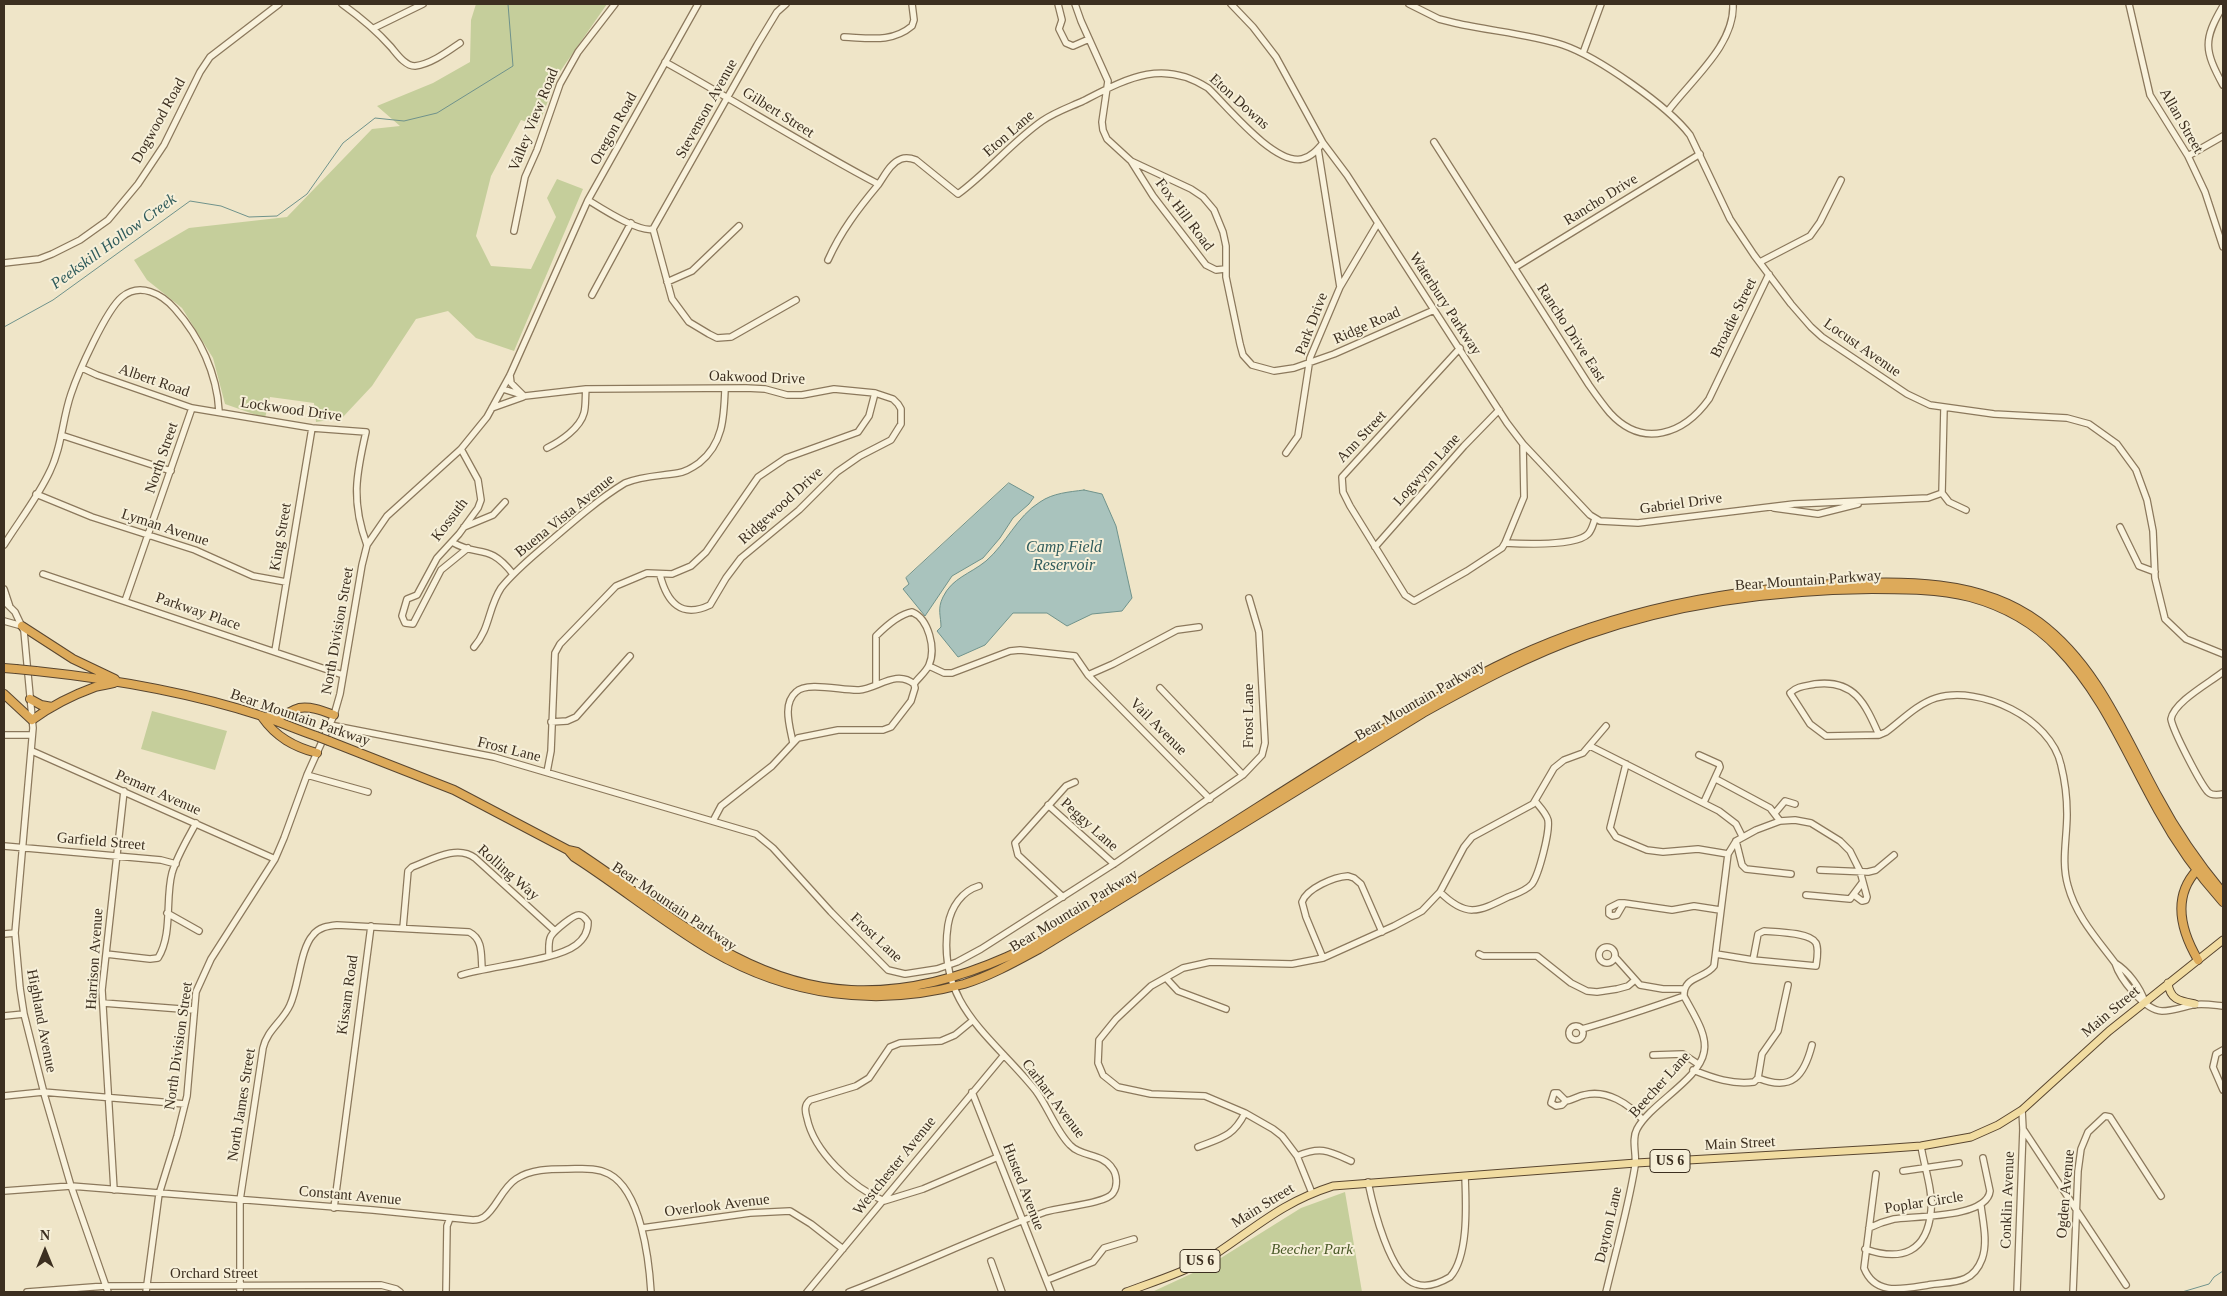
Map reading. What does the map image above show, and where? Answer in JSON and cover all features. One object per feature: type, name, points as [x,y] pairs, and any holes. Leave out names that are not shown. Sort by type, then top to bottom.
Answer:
[{"type":"highway","name":"Bear Mountain Parkway","points":[[4,668],[81,676],[189,697],[262,716],[316,736],[454,790],[568,850],[577,852],[715,946],[746,962],[780,976],[823,987],[865,990],[904,987],[950,977],[995,962],[1044,939],[1402,719],[1466,682],[1532,650],[1583,629],[1646,611],[1717,596],[1801,586],[1884,583],[1949,586],[1990,596],[2016,608],[2040,623],[2067,647],[2094,682],[2119,722],[2173,824],[2223,893]]},
{"type":"highway","name":"Bear Mountain Parkway","points":[[568,850],[574,857],[695,941],[743,968],[778,981],[822,992],[868,997],[912,994],[953,986],[990,974],[1039,949],[1383,737],[1471,686],[1521,662],[1580,637],[1650,616],[1732,600],[1796,593],[1879,589],[1944,593],[1989,603],[2030,624],[2064,654],[2092,690],[2159,812],[2197,870],[2223,902]]},
{"type":"highway","points":[[22,626],[63,653],[112,676],[118,682]]},
{"type":"highway","points":[[78,694],[83,684],[81,676]]},
{"type":"highway","points":[[4,694],[32,720],[78,694],[118,682]]},
{"type":"highway","points":[[30,700],[52,707]]},
{"type":"highway","points":[[262,716],[280,717],[298,708],[310,708],[334,715]]},
{"type":"highway","points":[[293,711],[290,720],[302,731]]},
{"type":"highway","points":[[262,716],[269,727],[285,741],[317,753]]},
{"type":"highway","points":[[285,741],[286,726]]},
{"type":"highway","points":[[2197,870],[2186,883],[2182,906],[2184,932],[2198,960]]},
{"type":"main road","name":"Main Street","points":[[1126,1292],[1183,1270],[1216,1254],[1274,1212],[1312,1193],[1333,1186],[1636,1163],[1921,1146],[1971,1137],[1998,1125],[2022,1110],[2083,1053],[2223,940]]},
{"type":"main road","points":[[2168,983],[2170,993],[2174,998],[2195,1004]]},
{"type":"street","name":"Dogwood Road","points":[[4,263],[39,259],[52,254],[80,240],[108,220],[138,184],[164,145],[200,72],[210,57],[279,4]]},
{"type":"street","points":[[342,4],[374,28],[399,57],[410,65],[415,66],[439,57],[460,43]]},
{"type":"street","points":[[374,28],[423,4]]},
{"type":"street","name":"Valley View Road","points":[[514,230],[520,192],[560,84],[578,52],[615,4]]},
{"type":"street","name":"Oregon Road","points":[[557,269],[588,200],[698,4]]},
{"type":"street","name":"Stevenson Avenue","points":[[653,229],[760,38],[777,12],[786,4]]},
{"type":"street","points":[[844,38],[886,39],[895,37],[912,26],[914,20],[912,4]]},
{"type":"street","points":[[1058,4],[1062,20],[1059,29],[1066,43],[1073,46],[1089,40]]},
{"type":"street","points":[[1075,4],[1107,78],[1108,87]]},
{"type":"street","name":"Waterbury Parkway","points":[[1231,4],[1253,27],[1276,57],[1323,143],[1378,223],[1523,444],[1596,520]]},
{"type":"street","name":"Locust Avenue","points":[[1409,4],[1421,11],[1455,23],[1562,44],[1583,52],[1668,111],[1690,135],[1723,206],[1760,262],[1810,327],[1907,394],[1930,405],[1944,408],[1994,414],[2067,418],[2089,424],[2109,437],[2127,456],[2143,485],[2153,531],[2155,572],[2161,609],[2169,626],[2186,639],[2223,654]]},
{"type":"street","points":[[1583,52],[1601,4]]},
{"type":"street","points":[[1668,111],[1712,58],[1733,20],[1733,4]]},
{"type":"street","name":"Allan Street","points":[[2129,4],[2150,94],[2188,156],[2210,204],[2223,247]]},
{"type":"street","points":[[2223,6],[2211,26],[2207,40],[2211,56],[2223,85]]},
{"type":"street","name":"Gilbert Street","points":[[665,62],[728,97],[815,151],[878,184]]},
{"type":"street","name":"Eton Downs","points":[[1108,87],[1130,78],[1148,74],[1169,73],[1185,77],[1208,88],[1275,152],[1295,160],[1313,154],[1318,149]]},
{"type":"street","name":"Fox Hill Road","points":[[1108,87],[1103,112],[1103,130],[1107,139],[1131,161],[1152,196],[1206,265],[1216,270],[1225,268]]},
{"type":"street","name":"Eton Lane","points":[[878,184],[896,162],[909,158],[916,160],[958,194],[1041,122],[1108,87]]},
{"type":"street","points":[[2188,156],[2223,136]]},
{"type":"street","name":"Rancho Drive East","points":[[1434,142],[1597,396],[1611,414],[1630,428],[1640,432],[1656,433],[1684,426],[1700,412],[1709,399],[1721,373]]},
{"type":"street","points":[[1318,149],[1323,143]]},
{"type":"street","name":"Park Drive","points":[[1286,453],[1298,436],[1314,347],[1340,287],[1318,149]]},
{"type":"street","name":"Rancho Drive","points":[[1514,268],[1700,154]]},
{"type":"street","name":"Fox Hill Road","points":[[1131,161],[1191,189],[1208,202],[1214,210],[1223,232],[1226,246],[1225,268],[1240,344],[1247,361],[1252,365],[1274,371],[1310,363]]},
{"type":"street","points":[[1760,262],[1810,236],[1820,222],[1841,180]]},
{"type":"street","points":[[828,260],[843,230],[878,184]]},
{"type":"street","points":[[588,200],[631,223],[647,230],[653,229],[672,299],[689,322],[717,338],[730,337],[796,300]]},
{"type":"street","points":[[592,295],[631,223]]},
{"type":"street","points":[[1340,287],[1378,223]]},
{"type":"street","points":[[667,282],[692,271],[739,226]]},
{"type":"street","name":"North Division Street","points":[[146,1289],[159,1194],[185,1104],[196,992],[203,973],[274,859],[284,838],[307,775],[334,715],[344,675],[367,545],[387,516],[473,436],[503,390],[557,269]]},
{"type":"street","name":"Broadie Street","points":[[1721,373],[1769,274]]},
{"type":"street","name":"Lockwood Drive","points":[[4,545],[50,471],[71,392],[102,326],[121,297],[136,291],[154,292],[164,297],[179,314],[207,358],[214,374],[219,411],[312,428],[366,432],[355,486],[362,530],[367,545]]},
{"type":"street","name":"Ridge Road","points":[[1310,363],[1434,310]]},
{"type":"street","name":"Ann Street","points":[[1460,348],[1342,477],[1343,492],[1409,600],[1416,601],[1467,571],[1502,548],[1505,542]]},
{"type":"street","name":"Albert Road","points":[[82,368],[192,408],[219,411]]},
{"type":"street","points":[[492,408],[525,396],[511,383],[510,375]]},
{"type":"street","points":[[547,448],[557,443],[580,421],[584,412],[586,389]]},
{"type":"street","name":"Oakwood Drive","points":[[503,390],[525,396],[586,389],[765,390],[787,395],[802,395],[834,389],[876,393]]},
{"type":"street","name":"Buena Vista Avenue","points":[[513,574],[569,524],[625,483],[633,479],[680,473],[704,458],[718,440],[724,410],[725,390]]},
{"type":"street","points":[[547,772],[551,751],[552,686],[557,648],[616,586],[647,573],[672,574],[698,560],[723,528],[750,485],[758,477],[786,458],[858,432],[869,416],[876,393]]},
{"type":"street","name":"Ridgewood Drive","points":[[660,575],[664,593],[673,603],[693,610],[710,605],[726,578],[752,548],[799,510],[836,472],[860,456],[891,440],[900,428],[902,414],[898,404],[876,393]]},
{"type":"street","name":"North Street","points":[[125,600],[192,408]]},
{"type":"street","points":[[1944,408],[1942,494],[1949,502],[1966,510]]},
{"type":"street","name":"Logwynn Lane","points":[[1375,547],[1464,446],[1499,410]]},
{"type":"street","name":"King Street","points":[[275,652],[312,428]]},
{"type":"street","points":[[61,435],[171,471]]},
{"type":"street","points":[[1523,444],[1524,497],[1505,542],[1528,545],[1577,539],[1590,533],[1596,520]]},
{"type":"street","name":"Kossuth","points":[[461,449],[478,480],[481,500],[478,508],[464,527],[437,558],[417,595],[407,599],[402,616],[405,623],[413,624],[441,570],[468,548]]},
{"type":"street","name":"Lyman Avenue","points":[[36,494],[148,536],[208,555],[253,576],[286,582]]},
{"type":"street","name":"Gabriel Drive","points":[[1596,520],[1638,523],[1808,502],[1928,498],[1942,494]]},
{"type":"street","name":"Gabriel Drive","points":[[1769,508],[1818,514],[1868,501]]},
{"type":"street","points":[[464,527],[493,515],[506,502]]},
{"type":"street","points":[[2120,527],[2139,566],[2155,572]]},
{"type":"street","points":[[452,542],[460,546],[491,553],[506,564],[513,574],[496,598],[483,636],[474,647]]},
{"type":"street","name":"Parkway Place","points":[[43,574],[344,675]]},
{"type":"street","points":[[4,589],[10,606]]},
{"type":"street","name":"Frost Lane","points":[[330,725],[494,758],[756,834],[766,842],[888,970],[898,974],[912,974],[948,965],[981,948],[1063,897],[1210,799],[1243,775],[1262,755],[1265,743],[1259,632],[1249,598]]},
{"type":"street","name":"Highland Avenue","points":[[4,601],[10,606],[22,626],[25,640],[32,720],[32,751],[15,933],[24,1014],[43,1092],[71,1186],[107,1289]]},
{"type":"street","points":[[714,821],[722,806],[772,766],[793,743],[804,736],[838,730],[882,730],[891,727],[911,701],[915,688],[914,684],[929,666],[931,650],[927,628],[920,616],[912,612],[908,613],[883,629],[876,636],[876,685]]},
{"type":"street","points":[[4,621],[22,626]]},
{"type":"street","points":[[1088,674],[1123,659],[1177,630],[1199,626]]},
{"type":"street","name":"Vail Avenue","points":[[929,666],[944,673],[952,673],[1010,651],[1020,650],[1075,656],[1088,674],[1210,799]]},
{"type":"street","points":[[551,722],[567,721],[576,716],[630,656]]},
{"type":"street","points":[[2223,672],[2175,709],[2171,719],[2208,792],[2223,794]]},
{"type":"street","points":[[793,743],[789,707],[793,695],[800,688],[810,686],[860,690],[888,680],[900,679],[914,684]]},
{"type":"street","points":[[1878,735],[1871,717],[1858,696],[1848,688],[1831,682],[1798,687],[1790,693],[1810,724],[1826,736],[1878,735],[1886,732],[1923,704],[1935,698],[1951,695],[1970,695],[1989,700],[2023,715],[2037,725],[2057,752],[2061,765],[2067,797],[2064,870],[2072,902],[2080,916],[2115,963],[2118,972],[2136,997],[2153,1008],[2164,1011],[2195,1004],[2223,1006]]},
{"type":"street","points":[[1160,688],[1243,775]]},
{"type":"street","points":[[1312,1193],[1298,1156],[1273,1128],[1245,1113],[1205,1096],[1151,1094],[1127,1090],[1107,1080],[1098,1063],[1099,1040],[1116,1019],[1151,986],[1183,968],[1210,962],[1292,964],[1324,958],[1382,932],[1422,911],[1440,892],[1464,847],[1472,837],[1516,814],[1535,801],[1554,768],[1564,760],[1578,755],[1590,746],[1606,726]]},
{"type":"street","points":[[4,735],[32,735]]},
{"type":"street","points":[[1590,746],[1704,802],[1730,818],[1740,829],[1742,836]]},
{"type":"street","name":"Pemart Avenue","points":[[32,751],[196,822],[274,859]]},
{"type":"street","points":[[1699,754],[1719,764],[1720,771],[1704,802]]},
{"type":"street","points":[[1626,764],[1610,828],[1616,837],[1647,850],[1671,852],[1698,848],[1728,854]]},
{"type":"street","points":[[307,775],[368,792]]},
{"type":"street","points":[[1716,779],[1770,808],[1780,821]]},
{"type":"street","points":[[1063,897],[1018,855],[1015,849],[1017,839],[1066,786],[1076,782]]},
{"type":"street","name":"Harrison Avenue","points":[[114,1190],[103,1003],[106,954],[124,791]]},
{"type":"street","points":[[1440,892],[1460,908],[1472,911],[1495,904],[1528,887],[1536,877],[1548,828],[1545,814],[1535,801]]},
{"type":"street","points":[[1775,813],[1785,801],[1795,804]]},
{"type":"street","name":"Peggy Lane","points":[[1048,805],[1114,864]]},
{"type":"street","points":[[1615,958],[1640,985],[1663,989],[1684,989],[1692,980],[1711,971],[1716,954],[1728,854],[1736,841],[1742,836],[1780,821],[1804,821],[1824,830],[1850,851],[1860,871],[1866,900],[1860,901],[1854,895]]},
{"type":"street","points":[[106,954],[150,959],[158,958],[162,952],[172,872],[196,822]]},
{"type":"street","points":[[1736,841],[1742,865],[1746,869],[1791,874]]},
{"type":"street","name":"Garfield Street","points":[[4,846],[161,860],[176,864]]},
{"type":"street","name":"Rolling Way","points":[[403,928],[408,871],[412,867],[453,852],[463,852],[475,858],[555,931]]},
{"type":"street","points":[[1820,870],[1876,870],[1894,855]]},
{"type":"street","points":[[1324,958],[1306,917],[1302,902],[1310,891],[1334,880],[1348,876],[1359,882],[1382,932]]},
{"type":"street","points":[[1806,895],[1850,899],[1862,883]]},
{"type":"street","name":"Carhart Avenue","points":[[849,1292],[864,1290],[1023,1221],[1058,1208],[1107,1198],[1113,1193],[1116,1178],[1112,1167],[1097,1157],[1080,1152],[1068,1143],[1039,1096],[972,1021],[953,986],[948,965],[947,939],[951,913],[963,895],[979,886]]},
{"type":"street","points":[[1624,902],[1672,910],[1694,906],[1720,910]]},
{"type":"street","points":[[168,913],[198,931]]},
{"type":"street","points":[[461,975],[482,968],[549,955],[577,944],[586,934],[588,922],[582,915],[575,915],[555,931],[549,940],[549,955]]},
{"type":"street","name":"North James Street","points":[[240,1289],[240,1200],[264,1042],[268,1033],[290,1007],[298,983],[306,944],[316,931],[328,926],[371,926]]},
{"type":"street","points":[[371,926],[469,932],[478,938],[480,943],[482,968]]},
{"type":"street","name":"Kissam Road","points":[[334,1208],[371,926]]},
{"type":"street","points":[[1716,954],[1754,960],[1816,966],[1817,945],[1814,940],[1806,935],[1764,931],[1758,934],[1754,960]]},
{"type":"street","points":[[4,934],[15,933]]},
{"type":"street","points":[[1479,954],[1483,956],[1537,956],[1571,983],[1587,991],[1597,992],[1617,989],[1628,986],[1635,980]]},
{"type":"street","points":[[1166,978],[1178,991],[1226,1009]]},
{"type":"street","points":[[1693,1070],[1713,1078],[1737,1082],[1754,1082],[1758,1078],[1762,1054],[1778,1031],[1788,985]]},
{"type":"street","name":"Beecher Lane","points":[[1636,1163],[1635,1134],[1643,1120],[1693,1070],[1704,1054],[1703,1036],[1684,996],[1684,989]]},
{"type":"street","points":[[1582,1029],[1684,996]]},
{"type":"street","points":[[103,1003],[194,1010]]},
{"type":"street","points":[[4,1016],[24,1014]]},
{"type":"street","points":[[972,1021],[955,1035],[941,1041],[900,1042],[890,1046],[869,1078],[856,1086],[810,1100],[805,1106],[806,1115],[813,1138],[822,1152],[855,1182],[884,1202],[924,1189],[998,1157]]},
{"type":"street","points":[[1758,1078],[1781,1083],[1797,1078],[1805,1067],[1812,1045]]},
{"type":"street","points":[[2223,1050],[2216,1054],[2214,1066],[2223,1090]]},
{"type":"street","points":[[1653,1055],[1683,1054],[1698,1064]]},
{"type":"street","name":"Westchester Avenue","points":[[807,1292],[884,1202],[1004,1055]]},
{"type":"street","points":[[4,1096],[43,1092],[185,1104]]},
{"type":"street","name":"Husted Avenue","points":[[972,1092],[1051,1292]]},
{"type":"street","points":[[1566,1101],[1584,1095],[1604,1094],[1623,1103],[1643,1120]]},
{"type":"street","name":"Conklin Avenue","points":[[2016,1292],[2023,1129],[2022,1110]]},
{"type":"street","points":[[1198,1147],[1229,1135],[1240,1123],[1245,1113]]},
{"type":"street","name":"Ogden Avenue","points":[[2073,1292],[2078,1171],[2084,1141],[2088,1132],[2100,1119],[2108,1116],[2112,1120],[2161,1196]]},
{"type":"street","points":[[2023,1129],[2126,1285]]},
{"type":"street","points":[[1865,1249],[1893,1256],[1910,1252],[1923,1236],[1930,1215],[1930,1201],[1921,1146]]},
{"type":"street","points":[[1298,1156],[1309,1151],[1322,1150],[1351,1161]]},
{"type":"street","points":[[1981,1206],[1989,1196],[1990,1191],[1983,1158]]},
{"type":"street","name":"Dayton Lane","points":[[1606,1292],[1636,1163]]},
{"type":"street","points":[[1903,1171],[1959,1163]]},
{"type":"street","name":"Constant Avenue","points":[[4,1191],[71,1186],[473,1220],[484,1218],[510,1184],[529,1173],[554,1169],[590,1169],[608,1174],[624,1186],[640,1219],[642,1228]]},
{"type":"street","name":"Poplar Circle","points":[[1869,1228],[1886,1221],[1957,1212],[1981,1206],[1984,1240],[1982,1258],[1975,1269],[1958,1282],[1928,1285],[1901,1292],[1877,1288],[1867,1278],[1864,1268],[1865,1249],[1876,1174]]},
{"type":"street","points":[[1368,1182],[1384,1240],[1400,1270],[1411,1282],[1425,1286],[1450,1277],[1458,1264],[1466,1215],[1466,1176]]},
{"type":"street","name":"Overlook Avenue","points":[[642,1228],[750,1213],[790,1211],[811,1224],[843,1249]]},
{"type":"street","points":[[446,1292],[447,1226],[450,1218]]},
{"type":"street","points":[[642,1228],[651,1292]]},
{"type":"street","points":[[1046,1280],[1093,1262],[1104,1248],[1134,1240]]},
{"type":"street","points":[[991,1261],[1002,1292]]},
{"type":"street","name":"Orchard Street","points":[[27,1292],[107,1289],[359,1289],[381,1285],[400,1292]]},
{"type":"green space","points":[[476,4],[607,4],[559,73],[538,126],[521,120],[491,176],[476,236],[491,266],[531,269],[556,217],[547,198],[557,179],[583,189],[514,351],[476,338],[448,311],[416,319],[372,386],[342,418],[316,422],[314,403],[270,397],[265,418],[225,404],[213,358],[182,308],[147,280],[134,260],[189,228],[287,217],[372,129],[400,126],[377,106],[433,83],[470,62],[471,20]]},
{"type":"green space","points":[[152,711],[227,731],[215,770],[141,749]]},
{"type":"green space","name":"Beecher Park","points":[[1345,1192],[1362,1292],[1152,1292],[1208,1266],[1301,1208]]},
{"type":"water","name":"Camp Field Reservoir","points":[[1009,483],[1034,497],[1013,518],[1000,538],[983,558],[952,576],[925,616],[903,589],[909,584],[906,578]]},
{"type":"water","name":"Camp Field Reservoir","points":[[1084,490],[1102,494],[1116,526],[1132,598],[1122,611],[1092,614],[1067,626],[1047,613],[1013,613],[985,645],[958,657],[937,631],[941,627],[940,605],[951,585],[986,561],[1000,547],[1018,522],[1040,502],[1061,493]]},
{"type":"waterway","name":"Peekskill Hollow Creek","points":[[4,327],[53,300],[190,201],[221,206],[249,217],[277,216],[307,194],[343,143],[375,118],[404,121],[437,113],[513,66],[508,4]]},
{"type":"waterway","points":[[2182,1292],[2209,1284],[2214,1277],[2223,1271]]}]
